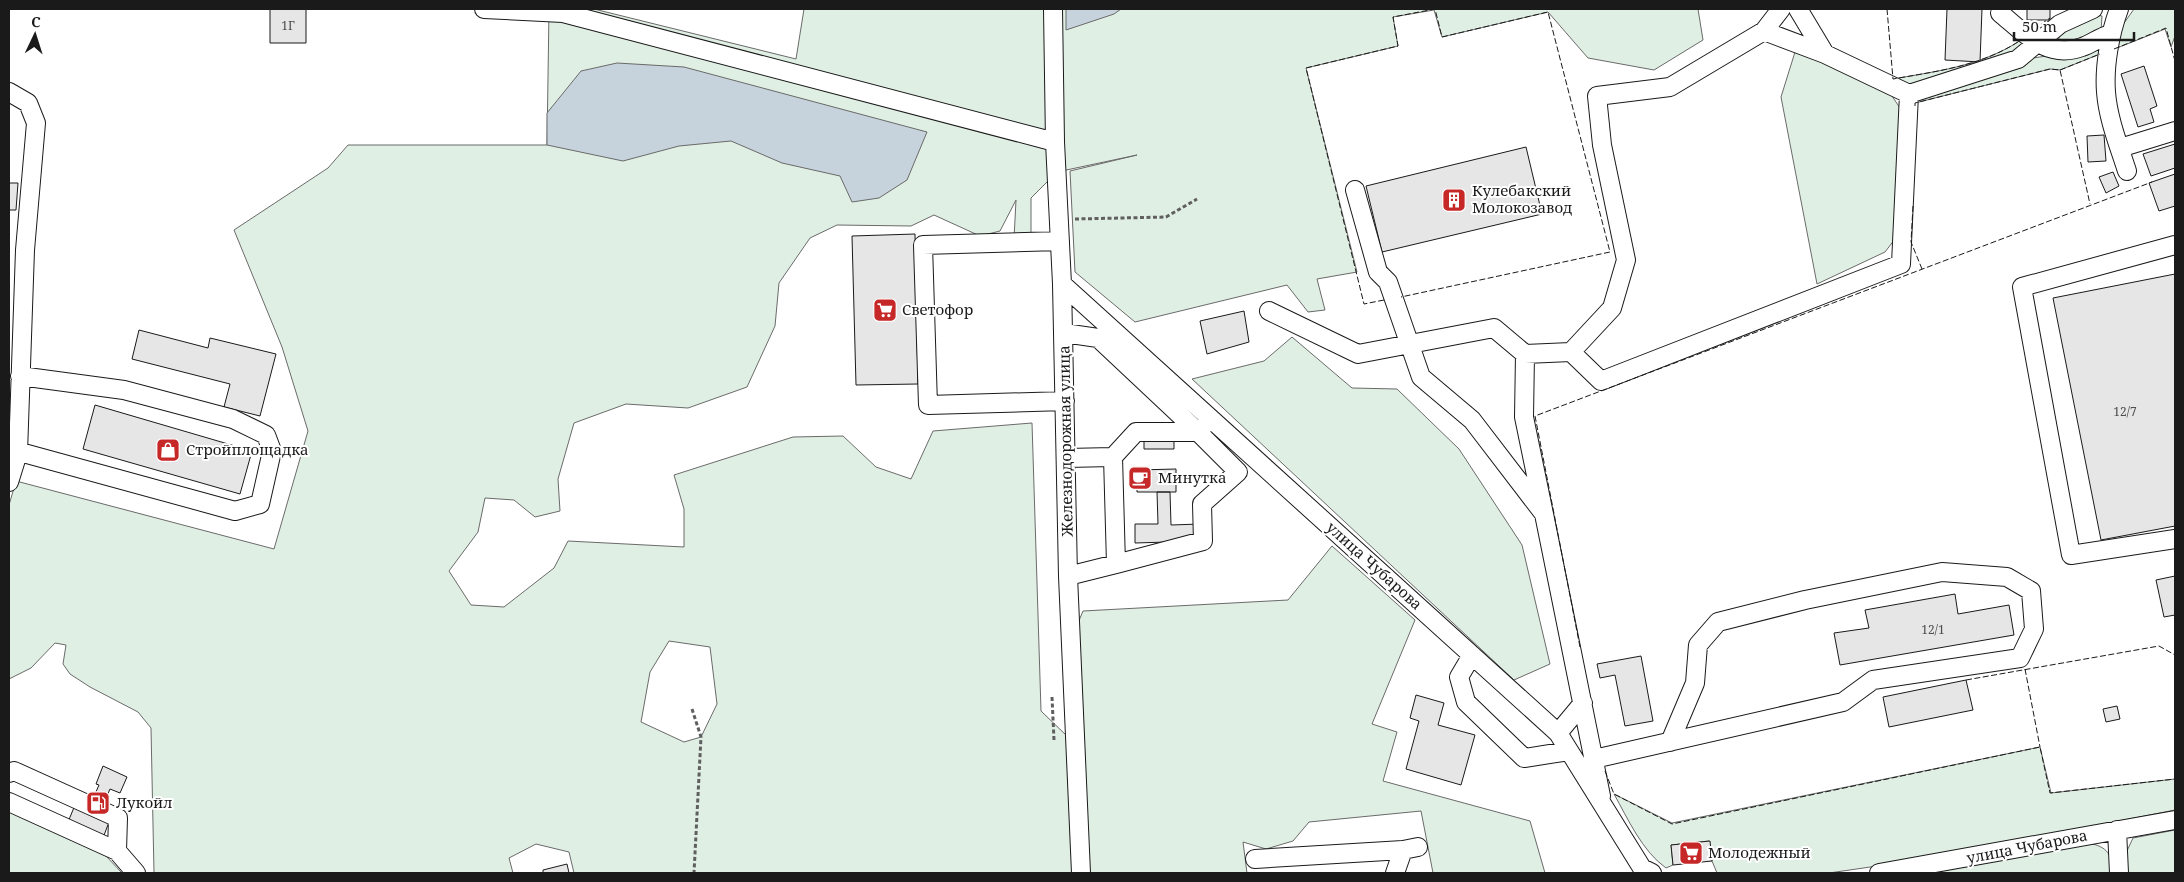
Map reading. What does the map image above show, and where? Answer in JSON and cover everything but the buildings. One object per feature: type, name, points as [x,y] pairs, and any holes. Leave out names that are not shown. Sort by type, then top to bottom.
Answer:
[{"type":"street","points":[[484,9],[563,13],[1056,142]]},
{"type":"street","name":"Железнодорожная улица","points":[[1053,9],[1056,142],[1064,332],[1068,576],[1081,873]]},
{"type":"street","points":[[1269,311],[1358,354],[1494,328],[1525,354],[1571,352],[1612,308],[1626,260],[1602,145],[1597,96],[1670,86],[1764,31],[1781,9]]},
{"type":"street","points":[[1798,9],[1826,54]]},
{"type":"street","points":[[1764,31],[1826,54],[1909,94],[2018,59],[2060,24],[2093,9]]},
{"type":"street","points":[[2118,9],[2110,34],[2106,92],[2113,128],[2127,171]]},
{"type":"street","points":[[2000,13],[2037,45],[2064,51],[2082,47],[2097,38],[2110,34]]},
{"type":"street","points":[[9,92],[28,103],[36,122],[24,250],[20,376],[9,482]]},
{"type":"street","points":[[1571,352],[1601,381],[1901,264],[1909,94]]},
{"type":"street","points":[[2120,148],[2175,131]]},
{"type":"street","points":[[1355,190],[1378,272],[1388,282],[1408,344],[1421,376],[1472,420],[1544,514]]},
{"type":"street","points":[[1060,241],[923,245],[927,386],[928,405],[1065,401]]},
{"type":"street","points":[[2175,245],[2022,287],[2071,555],[2175,540]]},
{"type":"street","name":"улица Чубарова","points":[[1062,284],[1558,733],[1646,871]]},
{"type":"street","points":[[1064,332],[1098,338],[1238,472],[1202,504],[1202,541],[1068,576]]},
{"type":"street","points":[[1525,354],[1524,417],[1603,806]]},
{"type":"street","points":[[13,451],[235,512],[260,504],[272,451],[266,435],[234,419],[124,390],[20,376]]},
{"type":"street","points":[[1116,564],[1113,457],[1136,432],[1198,432],[1214,421]]},
{"type":"street","points":[[1066,458],[1113,457]]},
{"type":"street","points":[[1594,759],[1670,742],[1844,702],[1873,680],[2020,658],[2034,629],[2030,591],[2007,577],[1942,572],[1806,600],[1718,622],[1698,644],[1695,683],[1670,742]]},
{"type":"street","points":[[1472,655],[1459,677],[1466,702],[1524,758],[1569,751]]},
{"type":"street","points":[[1558,733],[1583,703]]},
{"type":"street","points":[[9,773],[14,771],[118,818],[117,851]]},
{"type":"street","points":[[9,802],[117,851],[136,873]]},
{"type":"street","name":"улица Чубарова","points":[[1879,873],[1924,870],[2117,830],[2175,820]]},
{"type":"street","points":[[2117,830],[2119,873]]},
{"type":"street","points":[[1255,859],[1411,849],[1395,873]]},
{"type":"path","points":[[1059,220],[1166,217],[1197,199]]},
{"type":"path","points":[[1052,697],[1054,740]]},
{"type":"path","points":[[692,709],[701,737],[694,873]]},
{"type":"green space","points":[[549,9],[594,9],[796,59],[804,9],[1698,9],[1703,40],[1654,70],[1588,58],[1548,12],[1442,37],[1434,10],[1393,17],[1398,46],[1306,68],[1357,272],[1317,279],[1325,310],[1308,312],[1287,285],[1135,322],[1075,272],[1070,171],[1137,155],[1057,172],[1031,198],[1031,233],[1014,239],[1016,200],[1000,231],[980,236],[934,215],[911,226],[837,225],[810,238],[779,283],[775,326],[747,387],[688,408],[626,404],[574,423],[558,479],[560,511],[535,517],[514,500],[485,498],[478,532],[449,571],[471,605],[504,607],[554,568],[568,541],[684,547],[684,509],[674,475],[793,437],[843,436],[876,467],[911,479],[933,431],[1032,423],[1041,711],[1067,736],[1074,873],[574,873],[569,852],[536,844],[509,858],[513,873],[154,873],[151,728],[138,712],[90,687],[70,674],[63,664],[66,645],[55,643],[31,668],[9,679],[9,505],[16,481],[274,549],[308,431],[282,347],[234,230],[328,168],[348,145],[547,145]],"holes":[[[669,641],[710,647],[717,704],[701,737],[684,742],[641,722],[650,672]]]},
{"type":"green space","points":[[2134,9],[2175,9],[2175,36],[2171,47],[2165,29],[2112,50],[2117,33]]},
{"type":"green space","points":[[2093,14],[2102,16],[2101,31],[2075,43],[2058,43],[2060,33]]},
{"type":"green space","points":[[2021,40],[2024,42],[2008,56],[1928,81],[1909,85],[1893,79],[1975,62],[2006,49]]},
{"type":"green space","points":[[2101,41],[2100,54],[2060,70],[2050,69],[1915,103],[1934,91],[2033,58],[2053,55]]},
{"type":"green space","points":[[1795,52],[1825,61],[1890,93],[1900,108],[1895,239],[1885,252],[1817,284],[1781,97]]},
{"type":"green space","points":[[1292,337],[1352,388],[1397,389],[1459,449],[1522,545],[1550,664],[1514,680],[1192,379],[1264,361]]},
{"type":"green space","points":[[1332,546],[1415,620],[1372,724],[1397,732],[1383,781],[1530,821],[1545,873],[1433,873],[1421,811],[1309,822],[1293,841],[1266,849],[1243,842],[1247,873],[1088,873],[1078,623],[1083,611],[1288,600]]},
{"type":"green space","points":[[2040,747],[2051,793],[2175,779],[2175,810],[1925,859],[1829,873],[1717,873],[1712,861],[1709,841],[1671,845],[1673,865],[1666,868],[1657,861],[1643,844],[1614,794],[1672,823]]},
{"type":"green space","points":[[9,810],[106,856],[122,873],[9,873]]},
{"type":"green space","points":[[2175,830],[2175,873],[2125,873],[2126,853],[2133,838]]},
{"type":"green space","points":[[2088,843],[2108,852],[2115,873],[1939,873],[1941,871]]},
{"type":"shaded area","points":[[1066,9],[1121,9],[1114,14],[1066,30]]},
{"type":"shaded area","points":[[617,63],[684,67],[927,132],[907,180],[879,198],[852,202],[840,176],[782,163],[731,141],[679,146],[623,161],[547,145],[547,113],[581,71]]},
{"type":"fence","points":[[1384,300],[1364,304],[1306,68],[1398,46],[1393,17],[1435,9],[1442,37],[1548,12],[1610,252],[1401,297]]},
{"type":"fence","points":[[1887,9],[1893,79],[1975,62],[2006,49],[2021,40]]},
{"type":"fence","points":[[2034,29],[2050,18]]},
{"type":"fence","points":[[2114,49],[2166,28],[2175,61]]},
{"type":"fence","points":[[2060,70],[2100,54]]},
{"type":"fence","points":[[1915,106],[1915,103],[2050,69],[2060,70],[2090,204]]},
{"type":"fence","points":[[1580,647],[1535,416],[2152,182]]},
{"type":"fence","points":[[1913,206],[1911,242],[1922,269]]},
{"type":"fence","points":[[1966,680],[2159,646],[2175,655]]},
{"type":"fence","points":[[2025,669],[2040,747]]},
{"type":"fence","points":[[1605,771],[1614,794],[1672,824],[2040,747],[2050,793],[2175,779]]},
{"type":"place","name":"Кулебакский Молокозавод","points":[[1454,200]]},
{"type":"place","name":"Светофор","points":[[885,310]]},
{"type":"place","name":"Стройплощадка","points":[[168,450]]},
{"type":"place","name":"Минутка","points":[[1140,478]]},
{"type":"place","name":"Лукойл","points":[[98,803]]},
{"type":"place","name":"Молодежный","points":[[1691,853]]}]
